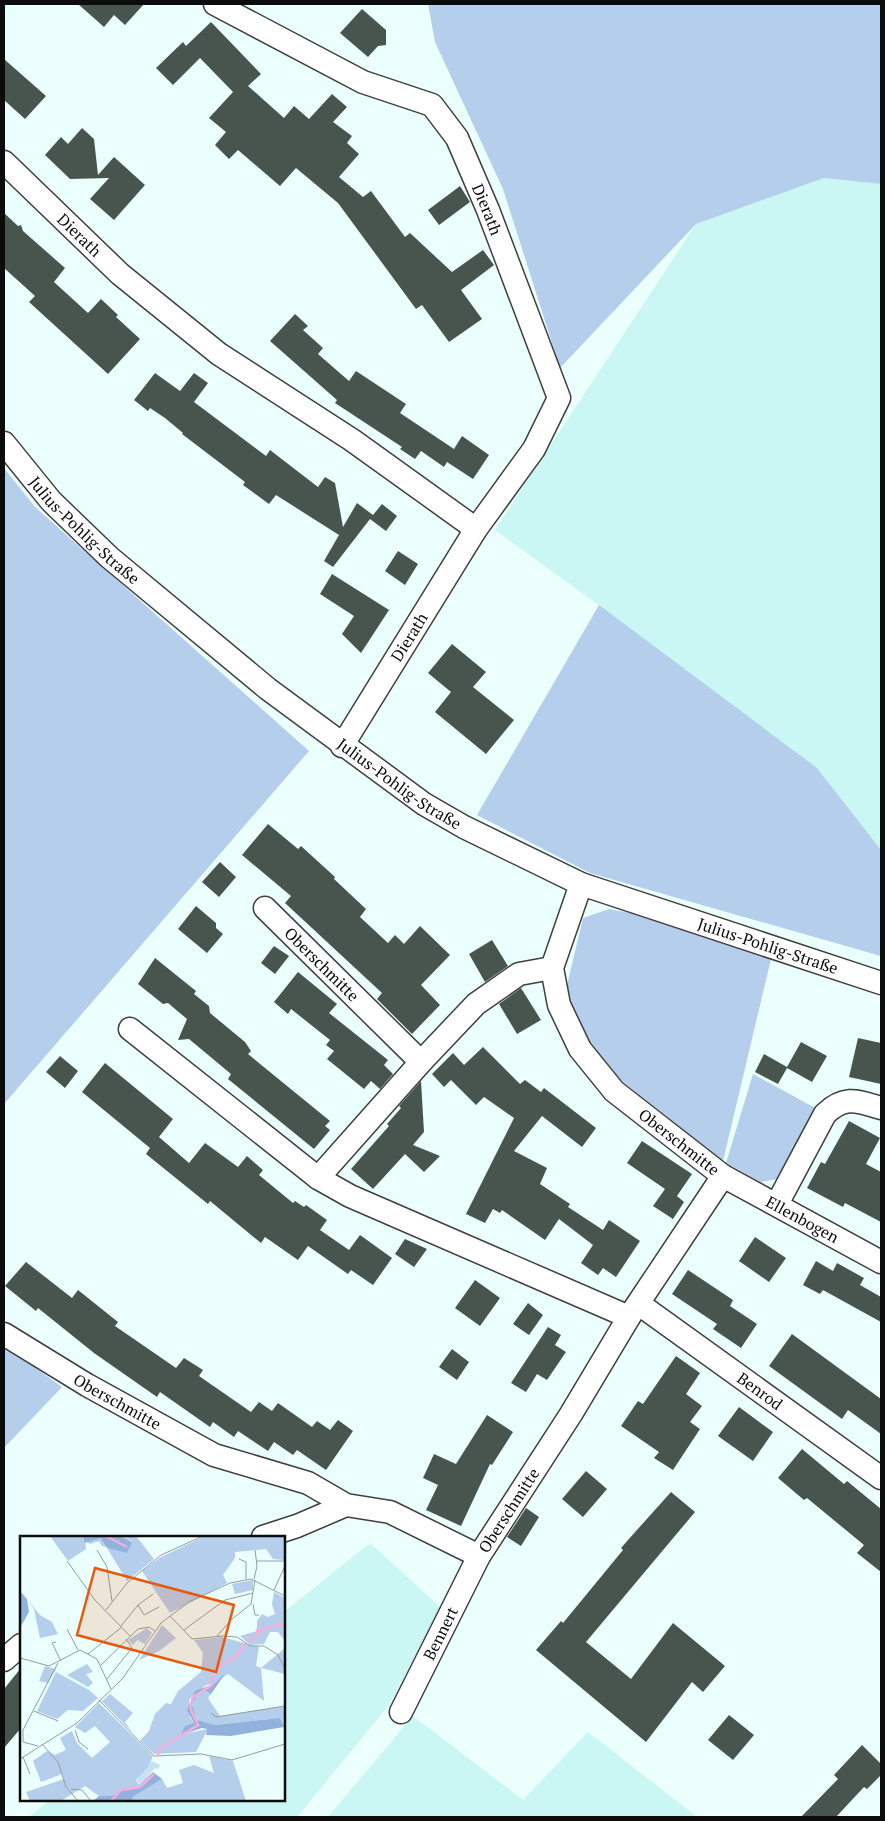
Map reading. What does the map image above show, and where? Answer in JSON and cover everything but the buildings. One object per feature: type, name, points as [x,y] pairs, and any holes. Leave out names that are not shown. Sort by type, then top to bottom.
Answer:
[{"type":"street","name":"Dierath","points":[[215,4],[363,82],[432,106],[457,138],[488,210],[559,398],[534,449],[476,529],[342,746]]},
{"type":"street","name":"Dierath","points":[[4,162],[120,274],[219,354],[352,440],[476,529]]},
{"type":"street","name":"Julius-Pohlig-Straße","points":[[4,443],[51,501],[109,557],[268,689],[342,746],[424,804],[464,827],[581,884],[881,983]]},
{"type":"street","name":"Oberschmitte","points":[[4,1334],[86,1385],[214,1455],[308,1483],[346,1505],[390,1512],[479,1556],[571,1414],[634,1310],[723,1176],[614,1091],[580,1049],[559,1005],[552,968],[581,884]]},
{"type":"street","name":"Oberschmitte","points":[[265,908],[421,1062]]},
{"type":"street","points":[[318,1178],[421,1062],[476,1004],[518,974],[552,968]]},
{"type":"street","points":[[130,1030],[318,1178],[350,1196],[634,1310]]},
{"type":"street","points":[[776,1204],[825,1114],[836,1104],[849,1100],[881,1108]]},
{"type":"street","name":"Ellenbogen","points":[[723,1176],[881,1262]]},
{"type":"street","name":"Benrod","points":[[634,1310],[881,1478]]},
{"type":"street","points":[[266,1536],[297,1526],[346,1505]]},
{"type":"street","name":"Bennert","points":[[400,1712],[479,1556]]},
{"type":"street","points":[[4,1660],[20,1646]]},
{"type":"shaded area","points":[[428,4],[881,4],[881,184],[824,178],[696,224],[560,368],[503,189],[435,42]]},
{"type":"shaded area","points":[[824,178],[881,184],[881,850],[817,768],[599,605],[495,530],[696,224]]},
{"type":"shaded area","points":[[4,468],[35,507],[309,751],[4,1104]]},
{"type":"shaded area","points":[[599,605],[817,768],[881,850],[881,956],[590,873],[477,815]]},
{"type":"shaded area","points":[[609,909],[630,913],[771,959],[723,1161],[617,1077],[591,1044],[565,994],[583,918]]},
{"type":"shaded area","points":[[753,1074],[819,1110],[778,1179],[761,1182],[726,1163]]},
{"type":"shaded area","points":[[4,1345],[62,1387],[4,1448]]},
{"type":"shaded area","points":[[370,1543],[440,1607],[389,1705],[297,1817],[29,1817],[49,1801],[285,1801],[285,1611]]},
{"type":"shaded area","points":[[413,1716],[523,1800],[588,1732],[697,1817],[328,1817]]}]
